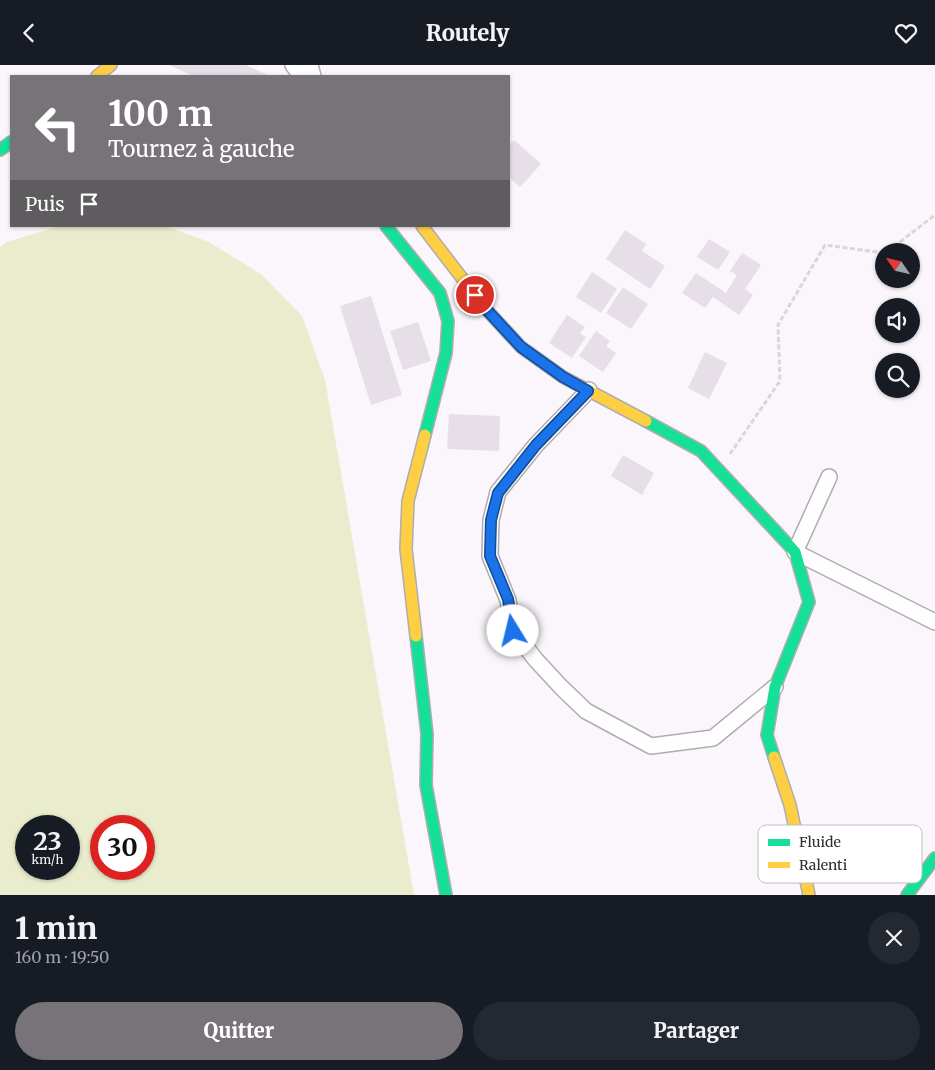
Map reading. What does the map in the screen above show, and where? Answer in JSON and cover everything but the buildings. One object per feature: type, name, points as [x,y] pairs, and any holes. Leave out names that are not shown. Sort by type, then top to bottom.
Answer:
[{"type":"street","points":[[97,75],[111,65]]},
{"type":"street","points":[[387,227],[440,293],[448,321],[446,353],[408,501],[406,549],[427,734],[426,785],[446,895]]},
{"type":"street","points":[[423,227],[485,308],[521,347],[563,377],[701,451],[795,551],[935,622]]},
{"type":"street","points":[[588,391],[536,445],[498,493],[491,520],[490,556],[508,599],[513,631],[536,660],[586,711],[651,746],[713,738],[775,687]]},
{"type":"street","points":[[794,825],[790,805],[767,735],[775,687],[809,602],[795,551],[829,477]]},
{"type":"street","points":[[922,875],[935,858]]},
{"type":"street","points":[[907,895],[916,883]]},
{"type":"path","points":[[898,243],[935,215]]},
{"type":"path","points":[[720,470],[780,381],[778,325],[824,245],[875,252]]},
{"type":"green space","points":[[56,227],[168,227],[209,242],[261,274],[302,316],[325,380],[414,895],[0,895],[0,247],[7,242]]},
{"type":"traffic: fast","points":[[0,150],[10,143]]},
{"type":"traffic: fast","points":[[387,227],[440,293],[448,321],[446,353],[425,435]]},
{"type":"traffic: fast","points":[[646,421],[701,451],[795,552],[809,602],[775,687],[767,735],[774,757]]},
{"type":"traffic: fast","points":[[416,636],[427,734],[426,785],[446,895]]},
{"type":"traffic: fast","points":[[922,875],[935,858]]},
{"type":"traffic: fast","points":[[907,895],[916,883]]},
{"type":"traffic: slow","points":[[98,75],[111,65]]},
{"type":"traffic: slow","points":[[423,227],[485,308],[521,347],[563,377],[646,421]]},
{"type":"traffic: slow","points":[[416,636],[406,549],[408,501],[425,435]]},
{"type":"traffic: slow","points":[[774,757],[790,805],[794,825]]},
{"type":"traffic: slow","points":[[806,883],[809,895]]},
{"type":"route","points":[[475,295],[521,347],[563,377],[588,391],[536,445],[498,493],[491,520],[490,556],[508,599],[513,631]]}]
